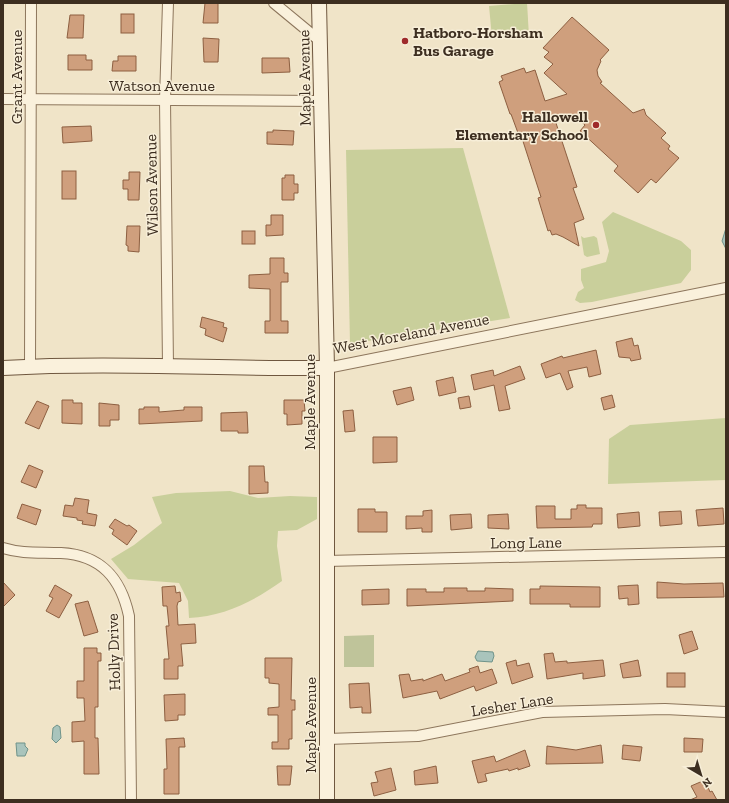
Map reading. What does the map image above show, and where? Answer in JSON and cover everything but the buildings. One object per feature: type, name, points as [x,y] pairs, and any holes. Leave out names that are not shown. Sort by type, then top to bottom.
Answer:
[{"type":"street","name":"Grant Avenue","points":[[30,367],[31,3]]},
{"type":"street","name":"Wilson Avenue","points":[[168,3],[165,100],[168,366]]},
{"type":"street","points":[[274,3],[320,41]]},
{"type":"street","name":"Maple Avenue","points":[[319,3],[327,368],[327,800]]},
{"type":"street","name":"Watson Avenue","points":[[3,99],[321,101]]},
{"type":"street","name":"West Moreland Avenue","points":[[3,368],[168,366],[268,369],[327,368],[726,288]]},
{"type":"street","name":"Holly Drive","points":[[3,548],[15,552],[68,554],[85,558],[104,567],[109,572],[123,594],[129,616],[131,800]]},
{"type":"street","name":"Long Lane","points":[[326,562],[726,552]]},
{"type":"street","name":"Lesher Lane","points":[[327,739],[418,736],[542,712],[665,709],[726,712]]},
{"type":"green space","points":[[527,3],[529,36],[492,38],[489,6]]},
{"type":"green space","points":[[463,148],[510,318],[350,344],[346,150]]},
{"type":"green space","points":[[613,212],[681,241],[691,250],[691,270],[681,283],[592,302],[580,303],[575,300],[578,292],[584,288],[581,280],[581,269],[606,262],[609,251],[602,222]]},
{"type":"green space","points":[[581,236],[584,238],[594,236],[597,238],[600,254],[587,257],[584,255]]},
{"type":"green space","points":[[726,418],[726,480],[608,484],[609,439],[630,425]]},
{"type":"green space","points":[[230,491],[258,498],[290,496],[317,497],[317,519],[297,530],[278,531],[277,546],[282,581],[261,595],[227,611],[202,617],[189,618],[188,601],[179,583],[128,579],[111,559],[134,545],[162,523],[152,497],[176,493]]},
{"type":"green space","points":[[374,635],[374,667],[344,667],[344,636]]},
{"type":"water","points":[[726,228],[726,249],[722,241]]},
{"type":"water","points":[[478,651],[493,652],[494,656],[492,662],[477,661],[475,657]]},
{"type":"water","points":[[57,725],[60,727],[61,738],[56,743],[52,739],[53,728]]},
{"type":"water","points":[[16,743],[25,743],[25,746],[28,749],[25,756],[17,756]]},
{"type":"place","name":"Hatboro-Horsham Bus Garage","points":[[405,41]]},
{"type":"place","name":"Hallowell Elementary School","points":[[596,125]]}]
